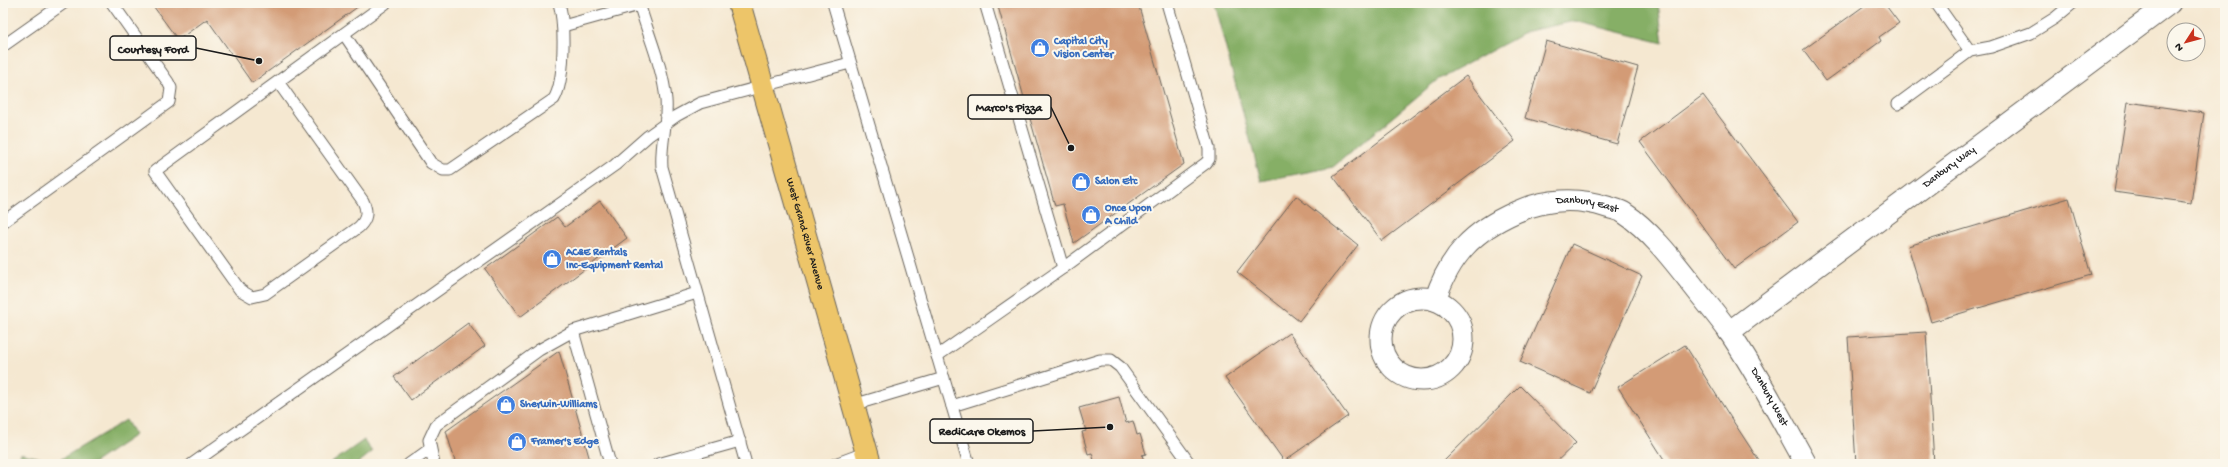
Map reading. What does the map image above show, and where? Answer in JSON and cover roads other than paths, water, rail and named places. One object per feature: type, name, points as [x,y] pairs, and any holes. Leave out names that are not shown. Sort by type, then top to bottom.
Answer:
[{"type":"main road","name":"West Grand River Avenue","points":[[738,3],[869,458]]},
{"type":"street","name":"Danbury Way","points":[[1729,332],[2170,3]]},
{"type":"street","name":"Danbury East","points":[[1435,300],[1448,268],[1459,252],[1473,237],[1489,225],[1523,209],[1540,204],[1557,201],[1582,201],[1624,212],[1674,261],[1729,332]]},
{"type":"street","name":"Danbury West","points":[[1729,332],[1806,464]]},
{"type":"lane","points":[[3,46],[64,3]]},
{"type":"lane","points":[[3,222],[169,102],[171,88],[168,82],[112,3]]},
{"type":"lane","points":[[278,82],[363,201],[366,215],[364,222],[353,231],[265,294],[252,297],[240,290],[155,171],[386,3]]},
{"type":"lane","points":[[344,34],[431,163],[443,170],[450,170],[554,99],[558,90],[563,44],[563,26],[558,3]]},
{"type":"lane","points":[[833,3],[970,464]]},
{"type":"lane","points":[[985,3],[1063,268]]},
{"type":"lane","points":[[937,356],[1063,268],[1202,167],[1209,159],[1209,148],[1167,3]]},
{"type":"lane","points":[[1936,3],[1970,51]]},
{"type":"lane","points":[[1898,104],[1970,51],[1991,47],[2031,33],[2055,18],[2073,3]]},
{"type":"lane","points":[[563,26],[639,4],[664,88],[665,123],[661,146],[662,167],[746,464]]},
{"type":"lane","points":[[192,464],[609,169],[665,123],[688,108],[705,101],[850,64]]},
{"type":"lane","points":[[434,464],[430,449],[432,432],[442,420],[539,350],[573,331],[697,293]]},
{"type":"lane","points":[[573,331],[610,464]]},
{"type":"lane","points":[[952,406],[1100,360],[1111,360],[1120,367],[1190,464]]},
{"type":"lane","points":[[853,405],[944,378]]},
{"type":"lane","points":[[658,464],[740,441]]},
{"type":"lane","points":[[409,464],[430,449]]},
{"type":"lane","points":[[835,464],[869,458]]},
{"type":"place","name":"Capital City Vision Center","points":[[1040,48]]},
{"type":"place","name":"Courtesy Ford","points":[[259,61]]},
{"type":"place","name":"Marco's Pizza","points":[[1071,148]]},
{"type":"place","name":"Salon Etc","points":[[1081,182]]},
{"type":"place","name":"Once Upon A Child","points":[[1091,215]]},
{"type":"place","name":"AC&E Rentals Inc-Equipment Rental","points":[[552,259]]},
{"type":"place","name":"Sherwin-Williams","points":[[506,405]]},
{"type":"place","name":"RediCare Okemos","points":[[1110,427]]},
{"type":"place","name":"Framer's Edge","points":[[517,442]]}]
